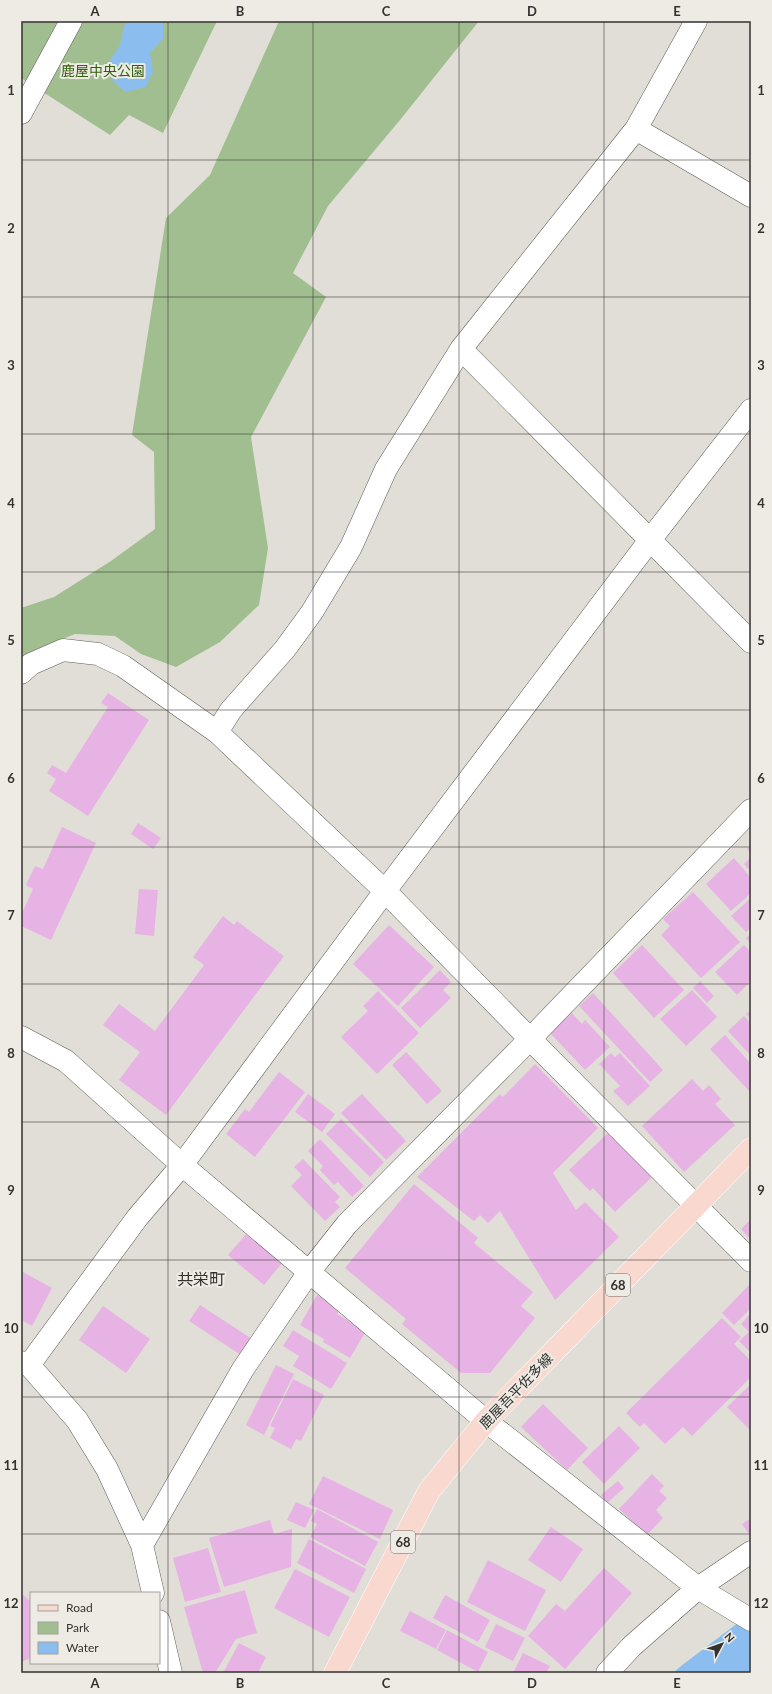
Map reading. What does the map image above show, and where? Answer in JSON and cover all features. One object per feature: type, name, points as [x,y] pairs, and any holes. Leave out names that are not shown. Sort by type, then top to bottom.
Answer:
[{"type":"main road","name":"鹿屋吾平佐多線","points":[[335,1673],[429,1491],[486,1421],[751,1150]]},
{"type":"street","points":[[21,113],[70,21]]},
{"type":"street","points":[[216,732],[231,710],[285,649],[312,612],[351,547],[386,469],[461,349],[636,129],[696,21]]},
{"type":"street","points":[[636,129],[751,196]]},
{"type":"street","points":[[461,349],[751,642]]},
{"type":"street","points":[[153,1592],[142,1545],[107,1469],[77,1420],[25,1364],[137,1218],[182,1165],[385,891],[650,540],[751,410]]},
{"type":"street","points":[[21,673],[31,664],[63,650],[98,654],[124,666],[216,732],[385,891],[530,1040],[751,1261]]},
{"type":"street","points":[[142,1545],[243,1369],[309,1272],[347,1224],[530,1040],[751,810]]},
{"type":"street","points":[[21,1037],[66,1061],[182,1165],[486,1421],[703,1591],[751,1620]]},
{"type":"street","points":[[607,1673],[632,1646],[751,1552]]},
{"type":"street","points":[[160,1626],[171,1673]]},
{"type":"green space","name":"鹿屋中央公園","points":[[21,21],[217,21],[163,133],[129,115],[110,135],[21,78]]},
{"type":"green space","points":[[279,21],[479,21],[400,120],[328,206],[293,273],[326,297],[251,437],[268,548],[259,605],[220,642],[176,667],[141,654],[115,636],[75,634],[37,649],[21,663],[21,608],[54,597],[111,561],[155,529],[154,452],[132,435],[166,218],[210,175]]},
{"type":"water","points":[[128,21],[164,21],[163,39],[150,53],[153,71],[146,87],[125,92],[112,80],[110,60],[120,45],[124,26]]},
{"type":"water","points":[[751,1613],[751,1673],[673,1673],[681,1666]]},
{"type":"building","points":[[108,693],[149,720],[88,816],[49,791],[56,779],[47,773],[52,765],[66,773],[108,707],[101,703]]},
{"type":"building","points":[[138,823],[161,838],[153,849],[131,834]]},
{"type":"building","points":[[62,827],[96,843],[51,940],[21,926],[21,915],[33,889],[26,885],[35,866],[43,869]]},
{"type":"building","points":[[751,845],[751,854],[747,849]]},
{"type":"building","points":[[751,857],[751,872],[744,864]]},
{"type":"building","points":[[734,858],[751,878],[751,893],[731,911],[706,884]]},
{"type":"building","points":[[139,889],[158,890],[154,936],[135,934]]},
{"type":"building","points":[[693,892],[740,942],[701,978],[661,935],[670,926],[663,919]]},
{"type":"building","points":[[751,898],[751,928],[746,932],[731,916]]},
{"type":"building","points":[[223,916],[234,925],[237,921],[284,956],[166,1115],[119,1080],[140,1052],[103,1025],[119,1004],[155,1031],[204,965],[193,957]]},
{"type":"building","points":[[389,925],[434,967],[398,1006],[353,964]]},
{"type":"building","points":[[751,934],[751,944],[746,938]]},
{"type":"building","points":[[642,945],[684,990],[654,1018],[613,973]]},
{"type":"building","points":[[744,945],[751,952],[751,981],[737,995],[715,972]]},
{"type":"building","points":[[440,970],[451,982],[443,990],[451,998],[420,1028],[401,1008]]},
{"type":"building","points":[[700,981],[714,996],[707,1003],[693,988]]},
{"type":"building","points":[[692,990],[717,1017],[686,1046],[660,1019]]},
{"type":"building","points":[[378,991],[419,1033],[377,1074],[341,1037],[368,1011],[363,1006]]},
{"type":"building","points":[[593,993],[663,1070],[650,1082],[579,1006]]},
{"type":"building","points":[[751,1010],[751,1019],[746,1014]]},
{"type":"building","points":[[572,1013],[582,1024],[585,1020],[610,1047],[585,1070],[550,1033]]},
{"type":"building","points":[[744,1016],[751,1024],[751,1056],[728,1031]]},
{"type":"building","points":[[725,1035],[751,1064],[751,1093],[710,1049]]},
{"type":"building","points":[[406,1052],[442,1091],[427,1104],[392,1065]]},
{"type":"building","points":[[611,1053],[615,1057],[620,1053],[650,1086],[628,1106],[613,1091],[620,1086],[599,1064]]},
{"type":"building","points":[[535,1064],[598,1128],[553,1173],[576,1210],[585,1202],[619,1237],[555,1300],[500,1211],[488,1223],[480,1215],[474,1221],[417,1177],[500,1094],[503,1097]]},
{"type":"building","points":[[279,1072],[305,1092],[255,1157],[226,1134],[245,1109],[249,1112]]},
{"type":"building","points":[[692,1079],[703,1091],[709,1085],[721,1099],[715,1104],[735,1125],[684,1172],[642,1126]]},
{"type":"building","points":[[308,1094],[335,1114],[322,1132],[295,1112]]},
{"type":"building","points":[[362,1094],[406,1141],[386,1160],[341,1113]]},
{"type":"building","points":[[341,1119],[384,1162],[370,1177],[326,1134]]},
{"type":"building","points":[[610,1131],[652,1177],[615,1212],[593,1188],[590,1191],[569,1170]]},
{"type":"building","points":[[320,1139],[364,1186],[352,1197],[338,1182],[334,1185],[320,1170],[323,1166],[308,1151]]},
{"type":"building","points":[[303,1159],[340,1197],[335,1202],[340,1207],[325,1221],[291,1186],[302,1175],[294,1167]]},
{"type":"building","points":[[414,1184],[478,1238],[474,1243],[533,1292],[521,1306],[535,1318],[490,1373],[461,1373],[402,1324],[406,1319],[345,1268]]},
{"type":"building","points":[[751,1219],[751,1240],[741,1229]]},
{"type":"building","points":[[248,1232],[283,1262],[264,1285],[228,1255]]},
{"type":"building","points":[[21,1271],[52,1288],[32,1326],[21,1320]]},
{"type":"building","points":[[751,1283],[751,1308],[734,1325],[722,1313]]},
{"type":"building","points":[[317,1295],[340,1309],[337,1314],[366,1331],[350,1358],[323,1342],[324,1339],[300,1325]]},
{"type":"building","points":[[200,1305],[252,1339],[241,1355],[189,1321]]},
{"type":"building","points":[[103,1306],[150,1339],[126,1373],[79,1340]]},
{"type":"building","points":[[751,1313],[751,1353],[739,1341],[749,1332],[741,1324]]},
{"type":"building","points":[[722,1318],[741,1337],[734,1344],[751,1361],[751,1377],[692,1436],[683,1427],[665,1444],[644,1423],[640,1427],[626,1413]]},
{"type":"building","points":[[293,1330],[347,1363],[331,1389],[293,1366],[299,1356],[283,1346]]},
{"type":"building","points":[[276,1365],[294,1374],[264,1435],[246,1425]]},
{"type":"building","points":[[293,1379],[324,1395],[301,1441],[296,1439],[291,1449],[270,1438],[275,1428],[270,1426]]},
{"type":"building","points":[[751,1384],[751,1431],[727,1407]]},
{"type":"building","points":[[543,1404],[588,1448],[567,1470],[521,1427]]},
{"type":"building","points":[[619,1426],[640,1448],[604,1484],[582,1462]]},
{"type":"building","points":[[652,1474],[664,1486],[659,1491],[667,1498],[656,1510],[663,1518],[647,1535],[619,1509]]},
{"type":"building","points":[[323,1476],[393,1510],[380,1539],[309,1504]]},
{"type":"building","points":[[618,1481],[624,1488],[607,1503],[601,1495]]},
{"type":"building","points":[[296,1502],[314,1510],[305,1528],[287,1520]]},
{"type":"building","points":[[317,1509],[378,1542],[365,1566],[310,1537],[317,1524],[311,1521]]},
{"type":"building","points":[[751,1518],[751,1537],[742,1524]]},
{"type":"building","points":[[270,1520],[274,1534],[292,1529],[291,1567],[224,1587],[209,1538]]},
{"type":"building","points":[[551,1527],[583,1549],[561,1582],[528,1560]]},
{"type":"building","points":[[309,1539],[366,1569],[354,1593],[297,1563]]},
{"type":"building","points":[[208,1548],[221,1592],[185,1602],[173,1558]]},
{"type":"building","points":[[488,1560],[546,1590],[525,1631],[467,1602]]},
{"type":"building","points":[[604,1568],[632,1593],[565,1669],[528,1636],[556,1604],[565,1611]]},
{"type":"building","points":[[295,1569],[350,1597],[329,1637],[274,1608]]},
{"type":"building","points":[[245,1590],[257,1633],[236,1639],[215,1673],[203,1673],[184,1607]]},
{"type":"building","points":[[21,1593],[30,1601],[30,1658],[21,1662]]},
{"type":"building","points":[[445,1595],[490,1620],[478,1642],[433,1618]]},
{"type":"building","points":[[410,1611],[446,1630],[436,1649],[400,1631]]},
{"type":"building","points":[[496,1624],[525,1638],[513,1661],[485,1647]]},
{"type":"building","points":[[447,1630],[488,1652],[478,1672],[437,1650]]},
{"type":"building","points":[[239,1643],[266,1657],[258,1673],[223,1673]]},
{"type":"building","points":[[523,1653],[550,1666],[546,1673],[513,1673]]},
{"type":"district","name":"共栄町","points":[[201,1279]]}]
